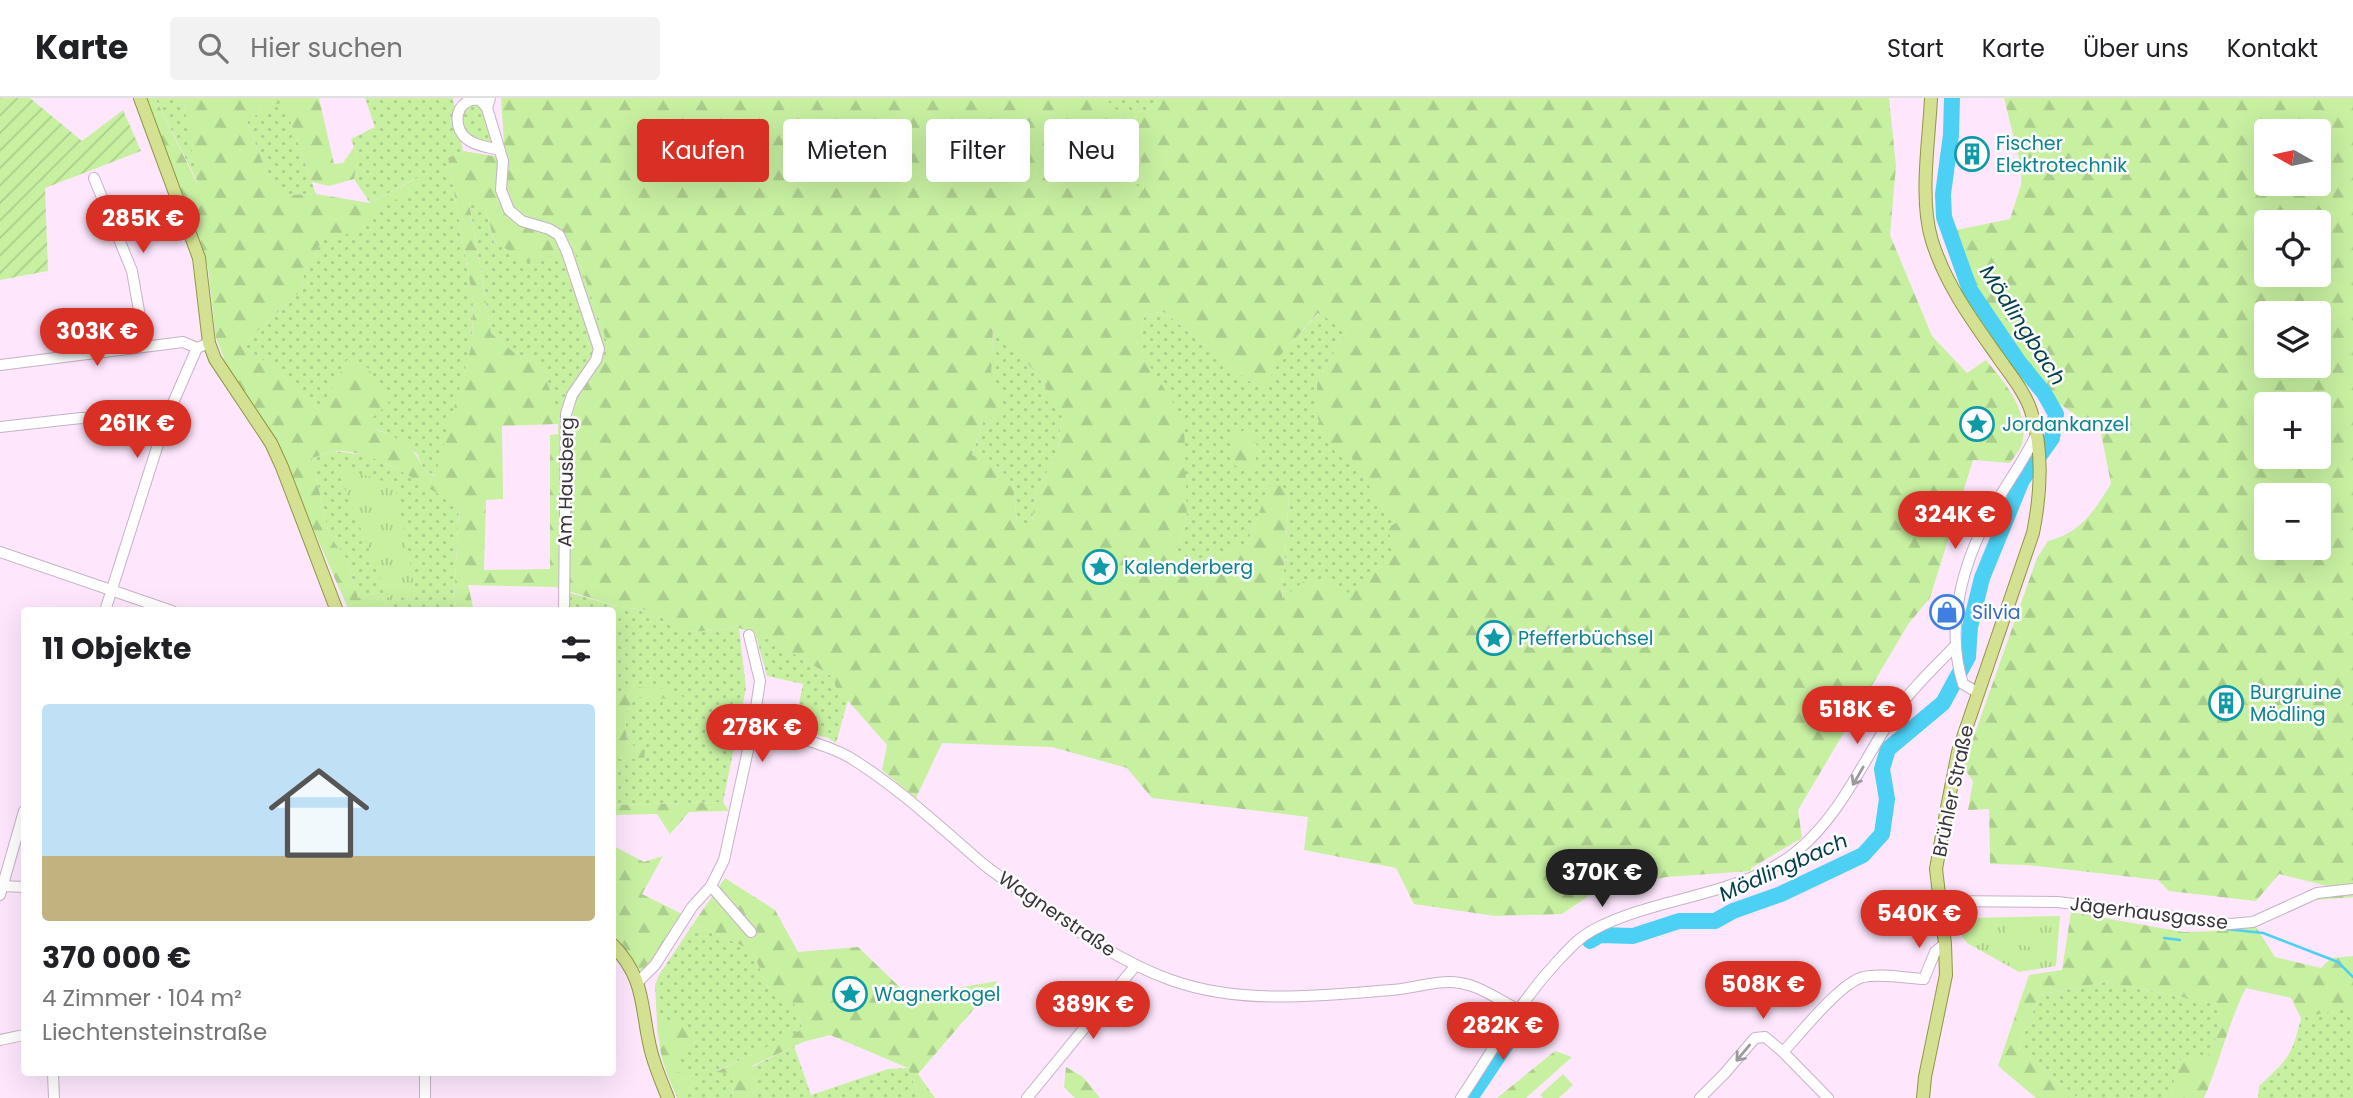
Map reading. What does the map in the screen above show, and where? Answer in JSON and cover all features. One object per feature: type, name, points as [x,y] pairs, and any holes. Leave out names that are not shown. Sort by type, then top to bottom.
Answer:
[{"type":"main road","points":[[139,98],[199,258],[203,345],[271,443],[335,607]]},
{"type":"main road","name":"Brühler Straße","points":[[1923,1098],[1945,975],[1945,944],[1936,869],[1941,839],[1958,752],[2033,533],[2041,479],[2031,410],[2015,380],[1947,280],[1931,239],[1926,195],[1931,98]]},
{"type":"main road","points":[[616,949],[629,964],[638,982],[651,1053],[668,1098]]},
{"type":"street","name":"Am Hausberg","points":[[499,150],[469,142],[463,136],[457,119],[459,110],[469,101],[480,100],[488,103],[503,161],[501,190],[509,210],[523,221],[559,235],[599,349],[596,360],[572,395],[566,414],[564,607]]},
{"type":"street","points":[[94,178],[132,271],[145,345]]},
{"type":"street","points":[[0,365],[145,345],[183,342],[203,345],[166,419],[106,607]]},
{"type":"street","points":[[0,427],[81,418],[166,419]]},
{"type":"street","points":[[1977,692],[1963,684],[1957,659],[1955,646],[1959,597],[1969,559],[1990,513],[2037,440]]},
{"type":"street","points":[[0,553],[161,607]]},
{"type":"street","points":[[638,982],[655,965],[692,907],[711,886],[724,860],[731,837],[760,681],[749,635]]},
{"type":"street","points":[[1461,1098],[1517,1009],[1572,945],[1597,928],[1659,904],[1740,883],[1796,853],[1815,835],[1850,790],[1896,712],[1955,646]]},
{"type":"street","name":"Wagnerstraße","points":[[753,727],[847,756],[926,813],[984,865],[1094,942],[1171,980],[1202,989],[1258,996],[1387,991],[1457,982],[1474,986],[1517,1009]]},
{"type":"street","points":[[21,821],[1,890],[21,887]]},
{"type":"street","points":[[711,886],[751,932]]},
{"type":"street","name":"Jägerhausgasse","points":[[1939,901],[2058,902],[2231,924],[2253,922],[2317,893],[2353,889]]},
{"type":"street","points":[[1783,1052],[1836,995],[1858,979],[1874,976],[1924,979],[1935,952],[1945,944]]},
{"type":"street","points":[[1027,1098],[1136,965]]},
{"type":"street","points":[[0,1040],[21,1036]]},
{"type":"street","points":[[1700,1098],[1755,1038],[1765,1037],[1828,1098]]},
{"type":"street","points":[[53,1076],[54,1098]]},
{"type":"street","points":[[425,1076],[425,1098]]},
{"type":"green space","points":[[0,98],[30,98],[82,141],[123,110],[141,151],[45,188],[48,271],[0,280]]},
{"type":"green space","points":[[145,98],[155,98],[197,183],[185,98],[319,98],[334,164],[343,163],[354,147],[358,158],[354,179],[329,186],[312,182],[284,103],[269,105],[247,122],[267,173],[282,195],[316,194],[370,203],[419,177],[424,180],[344,236],[324,237],[304,272],[302,290],[242,345],[279,372],[319,411],[347,360],[368,368],[389,403],[370,420],[370,428],[403,442],[415,454],[424,470],[435,476],[472,344],[473,300],[448,158],[463,151],[505,158],[501,98],[1114,98],[1107,103],[1130,119],[1044,119],[1044,182],[1131,182],[1144,190],[1139,119],[1136,119],[1135,113],[1156,107],[1155,98],[1889,98],[1896,166],[1890,235],[1932,336],[1967,373],[1986,360],[2014,398],[2024,432],[2022,444],[2010,463],[1973,460],[1930,598],[1909,623],[1798,810],[1802,838],[1751,868],[1751,871],[1667,877],[1599,889],[1562,914],[1495,916],[1414,904],[1396,868],[1304,850],[1308,817],[1152,798],[1127,768],[1052,747],[942,743],[916,798],[882,770],[887,745],[835,686],[836,679],[768,638],[739,628],[691,632],[646,610],[620,607],[555,587],[468,585],[473,607],[456,607],[454,601],[459,508],[382,462],[348,451],[333,451],[312,458],[329,535],[346,558],[358,598],[379,592],[388,607],[347,607],[279,450],[225,361],[216,338],[208,268],[200,240]],"holes":[[[469,202],[485,206],[494,241],[527,262],[552,256],[572,240],[606,339],[606,361],[585,385],[572,416],[560,416],[543,372],[534,362],[511,350],[491,333]],[[1164,312],[1253,384],[1269,384],[1276,360],[1318,313],[1346,330],[1317,384],[1318,419],[1336,454],[1351,457],[1387,515],[1402,520],[1388,527],[1394,555],[1349,593],[1336,584],[1307,579],[1282,598],[1289,496],[1282,485],[1270,485],[1247,543],[1201,561],[1175,555],[1187,518],[1184,420],[1137,346],[1145,314]],[[993,326],[1040,377],[1062,416],[1058,449],[1035,493],[1032,523],[1017,523],[1013,483],[997,466],[972,455],[983,422],[1001,412],[1003,395],[991,383]],[[558,424],[558,434],[550,435],[550,569],[484,570],[486,500],[503,499],[502,426]]]},
{"type":"green space","points":[[155,98],[185,98],[199,185]]},
{"type":"green space","points":[[365,98],[453,98],[463,151],[448,158],[473,300],[472,344],[436,476],[424,470],[417,454],[384,432],[370,428],[370,420],[347,360],[320,412],[279,372],[242,345],[302,290],[304,272],[324,237],[418,177],[370,203],[354,179],[358,158],[351,139],[375,127]]},
{"type":"green space","points":[[1114,98],[1155,98],[1156,107],[1135,113],[1136,119],[1130,119],[1106,103]]},
{"type":"green space","points":[[2004,98],[2353,98],[2353,897],[2307,901],[2335,888],[2279,874],[2256,901],[2169,891],[2158,880],[2028,865],[1990,864],[1989,809],[1968,810],[1973,781],[1963,767],[2037,558],[2048,541],[2070,532],[2086,520],[2111,484],[2101,433],[2029,382],[1965,286],[1942,233],[2010,219],[2021,185],[2021,167]]},
{"type":"green space","points":[[284,102],[316,194],[282,195],[267,173],[247,122],[269,105]]},
{"type":"green space","points":[[475,105],[481,108],[492,144],[473,137],[460,122],[465,106]]},
{"type":"green space","points":[[1139,148],[1144,191],[1130,182],[1139,182]]},
{"type":"green space","points":[[469,201],[485,206],[494,242],[552,256],[572,239],[606,339],[606,361],[585,385],[572,416],[560,417],[543,372],[534,362],[511,350],[491,333]]},
{"type":"green space","points":[[1164,312],[1253,384],[1319,313],[1346,330],[1317,384],[1351,456],[1387,515],[1403,520],[1394,555],[1349,594],[1336,584],[1282,599],[1289,496],[1270,486],[1247,543],[1201,561],[1175,555],[1187,518],[1137,346],[1145,314]]},
{"type":"green space","points":[[993,325],[1040,377],[1062,416],[1058,449],[1035,493],[1032,524],[1017,523],[1013,483],[997,466],[972,456],[991,383]]},
{"type":"green space","points":[[1245,430],[1257,445],[1255,470],[1232,465],[1232,435]]},
{"type":"green space","points":[[333,451],[368,455],[419,480],[459,508],[454,601],[456,607],[388,607],[379,592],[358,598],[346,558],[329,535],[312,458]]},
{"type":"green space","points":[[335,465],[395,485],[416,594],[390,601]]},
{"type":"green space","points":[[570,593],[620,607],[646,610],[691,632],[739,628],[746,688],[723,802],[616,805],[616,759],[643,759],[644,750],[627,743],[625,715],[636,696],[617,695],[616,700],[616,607],[570,607]]},
{"type":"green space","points":[[755,633],[836,679],[836,686],[848,700],[836,743],[828,738],[794,729],[803,684],[767,676]]},
{"type":"green space","points":[[631,687],[672,689],[687,700],[636,697],[625,715],[627,743],[645,750],[644,759],[616,759],[617,695]]},
{"type":"green space","points":[[723,802],[729,811],[689,812],[670,834],[657,814],[616,815],[616,805]]},
{"type":"green space","points":[[616,847],[644,862],[663,856],[642,894],[682,914],[652,962],[641,971],[616,937]]},
{"type":"green space","points":[[725,878],[775,910],[798,952],[858,947],[909,996],[998,981],[918,1074],[935,1098],[920,1098],[908,1068],[830,1035],[803,1042],[752,1066],[758,1098],[732,1098],[734,1074],[716,1072],[803,1029],[794,1003],[767,986],[752,950],[693,924]]},
{"type":"green space","points":[[2071,912],[2183,932],[2218,931],[2219,926],[2256,927],[2275,957],[2321,968],[2331,958],[2353,956],[2353,1007],[2301,1018],[2291,998],[2246,988],[2204,1098],[2170,1098],[2179,1060],[2207,1057],[2221,1027],[2217,1004],[2105,982],[2040,995],[2018,1048],[2078,1098],[2036,1098],[1998,1066],[2029,975],[2062,970]]},
{"type":"green space","points":[[2060,916],[2056,966],[2019,972],[1967,943],[1956,928],[1970,918]]},
{"type":"green space","points":[[693,924],[752,950],[767,986],[794,1002],[803,1030],[717,1071],[734,1073],[732,1098],[677,1098],[676,1095],[702,1079],[676,1072],[679,1050],[700,1040],[660,1023],[658,1042],[655,985]]},
{"type":"green space","points":[[2008,926],[2034,931],[2031,947],[2004,942]]},
{"type":"green space","points":[[2105,982],[2218,1004],[2221,1027],[2207,1058],[2179,1060],[2170,1098],[2078,1098],[2018,1048],[2040,995]]},
{"type":"green space","points":[[2353,1007],[2353,1098],[2258,1098],[2259,1086],[2291,1050],[2301,1018]]},
{"type":"green space","points":[[682,1021],[700,1040],[679,1050],[677,1072],[703,1079],[676,1095],[663,1060],[659,1023]]},
{"type":"green space","points":[[794,1046],[811,1095],[888,1069],[908,1068],[920,1098],[758,1098],[752,1067]]},
{"type":"green space","points":[[1555,1051],[1572,1057],[1526,1098],[1497,1098]]},
{"type":"green space","points":[[1066,1067],[1083,1077],[1100,1098],[1075,1098],[1064,1087]]},
{"type":"green space","points":[[1563,1074],[1573,1085],[1559,1098],[1543,1098],[1540,1095]]},
{"type":"waterway","name":"Mödlingbach","points":[[1590,941],[1600,935],[1633,936],[1679,921],[1715,921],[1733,911],[1781,894],[1863,855],[1882,834],[1887,799],[1882,769],[1888,749],[1943,703],[1968,657],[1970,627],[1982,578],[2022,480],[2052,438],[2056,414],[2044,393],[2018,361],[1970,290],[1944,217],[1943,194],[1951,135],[1952,98]]},
{"type":"waterway","points":[[1958,906],[1964,915]]},
{"type":"waterway","points":[[2226,929],[2263,933],[2338,962],[2353,977]]},
{"type":"waterway","points":[[2164,938],[2180,940]]},
{"type":"waterway","name":"Mödlingbach","points":[[1470,1098],[1521,1022]]},
{"type":"place","name":"Fischer Elektrotechnik","points":[[1972,154]]},
{"type":"place","name":"Jordankanzel","points":[[1977,424]]},
{"type":"place","name":"Kalenderberg","points":[[1100,567]]},
{"type":"place","name":"Silvia","points":[[1947,612]]},
{"type":"place","name":"Pfefferbüchsel","points":[[1494,638]]},
{"type":"place","name":"Burgruine Mödling","points":[[2226,703]]},
{"type":"place","name":"Wagnerkogel","points":[[850,994]]}]
